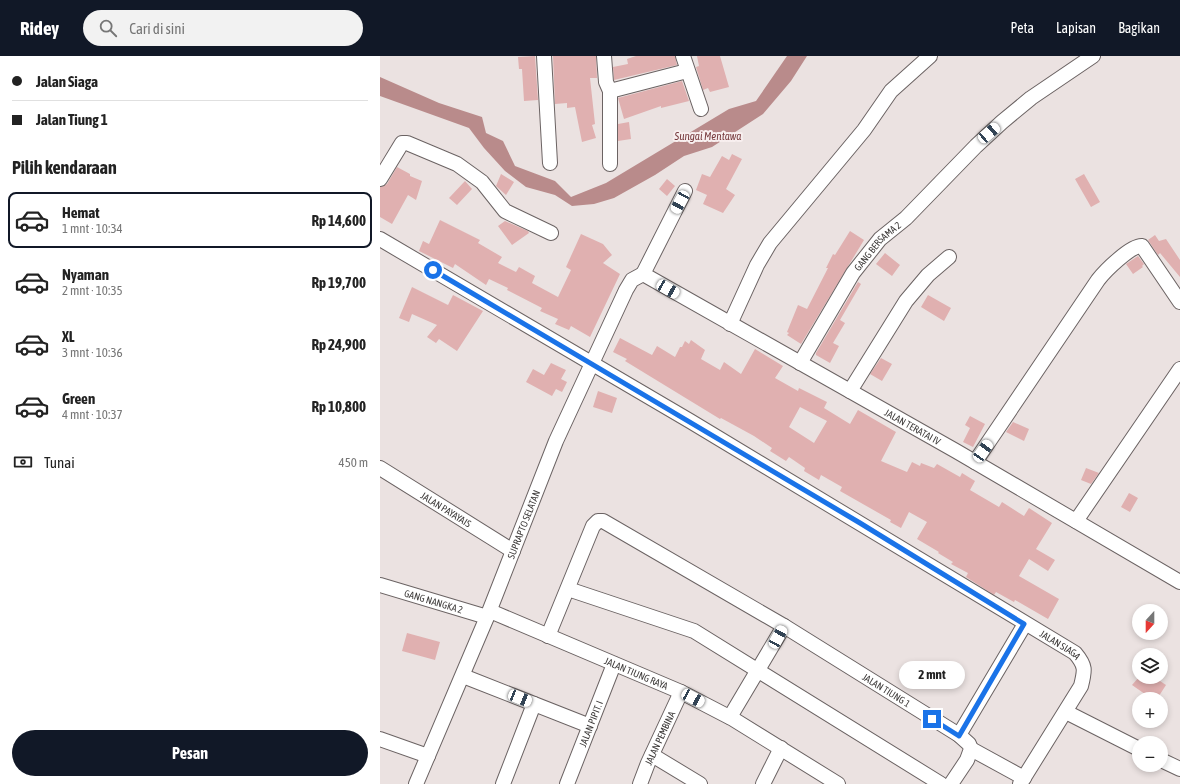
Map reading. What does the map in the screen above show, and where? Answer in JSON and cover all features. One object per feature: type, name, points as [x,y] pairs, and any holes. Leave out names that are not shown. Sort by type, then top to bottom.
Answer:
[{"type":"street","points":[[544,56],[550,163]]},
{"type":"street","points":[[604,56],[606,82],[610,91],[610,164]]},
{"type":"street","points":[[683,56],[701,109]]},
{"type":"street","points":[[730,324],[757,265],[770,243],[864,130],[891,91],[930,56]]},
{"type":"street","name":"GANG BERSAMA 2","points":[[800,363],[853,273],[867,253],[919,205],[976,146],[1031,98],[1092,56]]},
{"type":"street","points":[[610,91],[687,71]]},
{"type":"street","points":[[380,179],[398,148],[402,143],[407,142],[457,164],[482,182],[505,211],[551,233]]},
{"type":"street","points":[[643,274],[685,191]]},
{"type":"street","name":"JALAN SIAGA","points":[[380,239],[592,363],[860,523],[1024,624],[1075,653],[1083,663],[1084,673],[1081,686],[1022,781]]},
{"type":"street","points":[[976,462],[1098,280],[1109,266],[1135,248],[1142,246],[1180,302]]},
{"type":"street","points":[[850,391],[906,301],[928,275],[949,257]]},
{"type":"street","name":"JALAN TERATAI IV","points":[[643,274],[976,462],[1180,582]]},
{"type":"street","name":"SUPRAPTO SELATAN","points":[[416,784],[489,614],[556,442],[626,290],[632,280],[643,274]]},
{"type":"street","points":[[1076,521],[1180,369]]},
{"type":"street","name":"JALAN PAYAYAIS","points":[[380,468],[513,551]]},
{"type":"street","name":"JALAN TIUNG 1","points":[[568,589],[593,526],[598,521],[603,522],[784,626],[959,736],[971,749],[1022,781]]},
{"type":"street","name":"GANG NANGKA 2","points":[[380,585],[489,614]]},
{"type":"street","points":[[548,636],[568,589],[684,627],[759,670],[942,784]]},
{"type":"street","name":"JALAN TIUNG RAYA","points":[[489,614],[548,636],[681,692],[730,718],[781,748],[833,783]]},
{"type":"street","points":[[959,736],[1024,624]]},
{"type":"street","points":[[730,718],[784,626]]},
{"type":"street","name":"JALAN PIPIT. I","points":[[567,784],[614,664]]},
{"type":"street","points":[[463,676],[590,726]]},
{"type":"street","name":"JALAN PEMBINA","points":[[640,784],[681,692]]},
{"type":"street","points":[[503,784],[534,704]]},
{"type":"street","points":[[1066,712],[1132,745]]},
{"type":"street","points":[[380,739],[428,756]]},
{"type":"street","points":[[763,784],[781,748]]},
{"type":"street","points":[[951,784],[967,760],[971,749]]},
{"type":"street","points":[[652,755],[700,784]]},
{"type":"street","points":[[1168,763],[1180,769]]},
{"type":"water","name":"Sungai Mentawa","points":[[787,56],[807,56],[791,81],[763,114],[712,147],[684,156],[655,175],[614,198],[594,204],[572,206],[555,195],[526,187],[505,171],[484,148],[469,128],[380,96],[380,77],[439,103],[482,117],[486,133],[503,141],[515,166],[555,181],[571,197],[606,183],[729,109],[756,101]]},
{"type":"building","points":[[535,56],[538,100],[524,101],[522,69],[519,69],[518,57]]},
{"type":"building","points":[[553,56],[596,56],[597,78],[590,78],[595,124],[592,125],[596,138],[582,142],[575,107],[567,108],[567,103],[555,104]]},
{"type":"building","points":[[636,56],[675,56],[677,65],[614,80],[613,67],[628,64],[627,59]]},
{"type":"building","points":[[697,56],[720,56],[729,87],[710,92],[708,88],[703,90],[696,67],[699,66]]},
{"type":"building","points":[[682,81],[689,101],[661,108],[661,106],[624,119],[618,98]]},
{"type":"building","points":[[629,122],[631,139],[618,141],[618,124]]},
{"type":"building","points":[[732,154],[742,159],[726,189],[735,195],[723,213],[703,204],[707,195],[696,190],[702,174],[710,177],[722,156],[729,160]]},
{"type":"building","points":[[397,167],[410,174],[410,176],[422,181],[416,200],[408,195],[392,224],[380,217],[380,187],[387,184]]},
{"type":"building","points":[[501,174],[514,182],[506,195],[496,186]]},
{"type":"building","points":[[1084,174],[1100,202],[1091,207],[1075,179]]},
{"type":"building","points":[[667,179],[675,186],[667,196],[659,189]]},
{"type":"building","points":[[465,181],[472,189],[457,205],[449,198]]},
{"type":"building","points":[[440,220],[480,240],[478,243],[502,257],[498,263],[516,272],[519,267],[535,276],[532,283],[558,297],[571,270],[566,267],[581,234],[603,244],[612,255],[603,263],[620,274],[590,337],[571,326],[569,330],[555,324],[558,319],[540,311],[542,308],[507,290],[508,288],[489,279],[486,285],[455,264],[453,268],[419,251],[423,241],[429,244]]},
{"type":"building","points":[[505,221],[528,231],[529,233],[512,245],[498,226]]},
{"type":"building","points":[[850,231],[864,240],[801,344],[787,335],[798,305],[807,309],[828,268],[826,268],[833,254],[835,255]]},
{"type":"building","points":[[1155,235],[1159,241],[1166,239],[1180,260],[1180,277],[1160,253],[1158,255],[1148,240]]},
{"type":"building","points":[[885,253],[900,265],[892,276],[876,264]]},
{"type":"building","points":[[1138,256],[1144,264],[1142,266],[1143,267],[1133,274],[1126,264]]},
{"type":"building","points":[[858,282],[861,284],[840,320],[845,323],[833,343],[839,346],[830,363],[816,355],[816,353]]},
{"type":"building","points":[[412,287],[448,305],[453,295],[483,311],[457,351],[439,339],[436,343],[427,337],[437,325],[412,314],[409,322],[399,318]]},
{"type":"building","points":[[928,295],[951,308],[944,321],[921,307]]},
{"type":"building","points":[[620,338],[652,355],[657,346],[675,357],[685,341],[689,344],[691,340],[705,350],[701,359],[720,370],[724,362],[741,374],[755,349],[783,366],[775,378],[798,391],[799,388],[827,402],[824,408],[850,424],[858,410],[896,432],[881,461],[907,472],[912,462],[920,466],[921,463],[934,468],[937,464],[960,477],[962,473],[975,481],[970,490],[999,507],[1002,502],[1024,516],[1029,508],[1052,523],[1036,549],[1055,560],[1048,571],[1029,559],[1019,576],[1059,599],[1048,619],[1015,600],[1014,602],[996,592],[994,595],[966,577],[968,573],[951,564],[953,562],[917,539],[927,522],[909,512],[901,528],[890,522],[891,520],[840,491],[842,487],[821,475],[819,480],[804,471],[805,468],[789,457],[786,461],[770,451],[772,448],[754,436],[721,418],[720,419],[625,361],[627,359],[613,352]],"holes":[[[800,407],[827,421],[814,443],[789,427]]]},
{"type":"building","points":[[881,358],[892,364],[882,381],[870,374]]},
{"type":"building","points":[[551,363],[566,370],[561,379],[567,382],[562,392],[556,389],[552,396],[526,382],[533,369],[544,375]]},
{"type":"building","points":[[598,391],[617,398],[612,413],[593,407]]},
{"type":"building","points":[[970,416],[985,424],[973,447],[963,442],[970,428],[965,425]]},
{"type":"building","points":[[1013,422],[1029,429],[1024,441],[1006,432]]},
{"type":"building","points":[[1086,468],[1099,473],[1091,484],[1081,480]]},
{"type":"building","points":[[1129,493],[1138,498],[1130,512],[1121,507]]},
{"type":"building","points":[[407,633],[440,642],[435,660],[402,651]]},
{"type":"building","points":[[1132,685],[1166,685],[1162,692],[1142,692]]},
{"type":"route","points":[[433,270],[860,523],[1024,624],[959,736],[932,719]]}]
